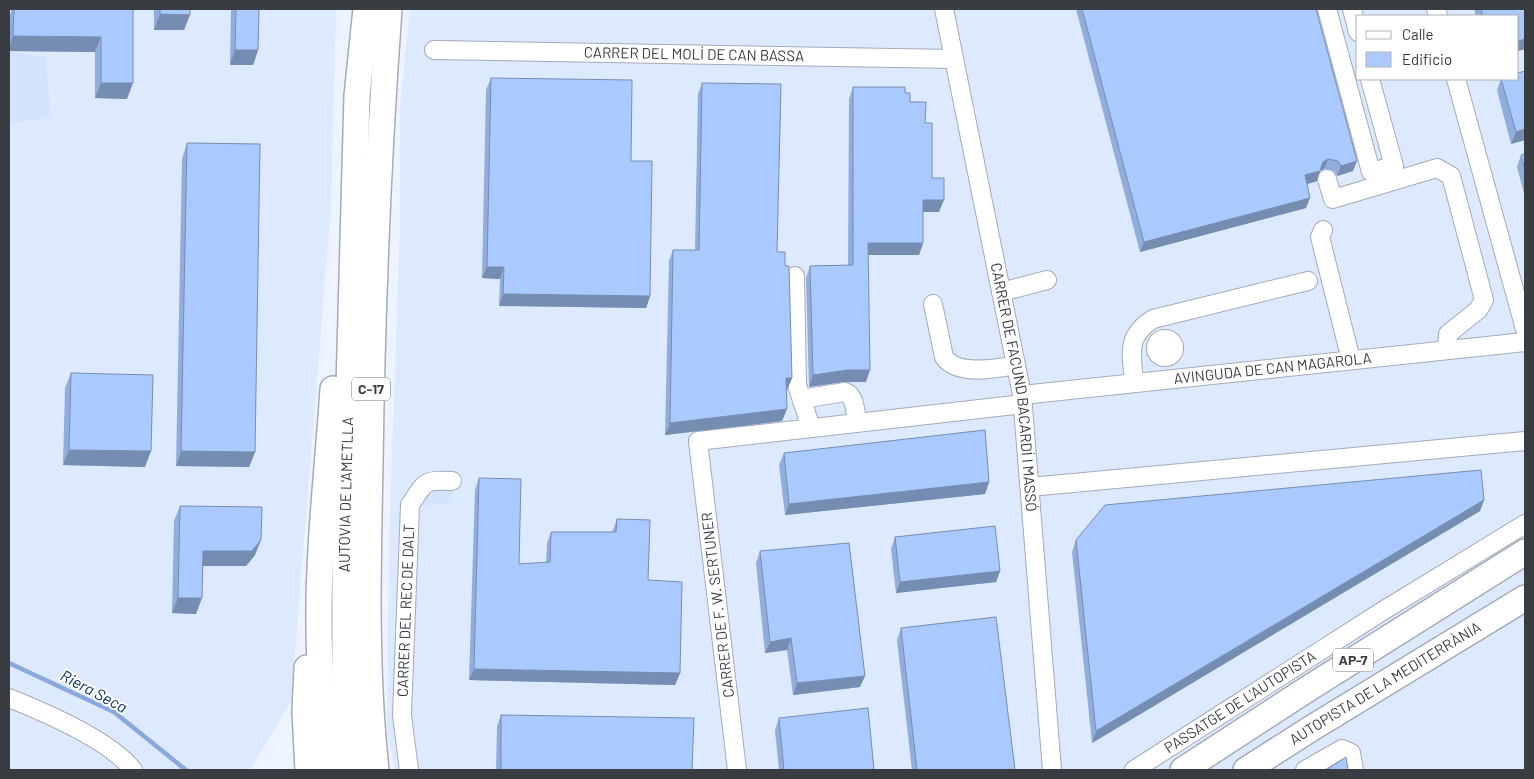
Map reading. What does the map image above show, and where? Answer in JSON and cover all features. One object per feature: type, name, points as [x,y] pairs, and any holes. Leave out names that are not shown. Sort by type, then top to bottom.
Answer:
[{"type":"highway","name":"AUTOVIA DE L'AMETLLA","points":[[354,770],[348,725],[345,664],[345,533],[357,96],[366,9]]},
{"type":"highway","name":"AUTOVIA DE L'AMETLLA","points":[[376,770],[367,658],[368,529],[372,314],[381,128],[390,9]]},
{"type":"highway","points":[[330,770],[320,646],[321,577],[347,154],[357,96]]},
{"type":"highway","name":"AP-7","points":[[1183,770],[1525,552]]},
{"type":"highway","points":[[308,770],[305,711],[308,634],[321,577]]},
{"type":"highway","name":"AUTOPISTA DE LA MEDITERRÀNIA","points":[[1246,770],[1525,598]]},
{"type":"street","name":"CARRER DE FACUND BACARDÍ I MASSÓ","points":[[944,9],[1022,399],[1052,770]]},
{"type":"street","points":[[1326,9],[1371,172],[1394,166],[1370,80]]},
{"type":"street","points":[[1352,9],[1356,24]]},
{"type":"street","name":"CARRER DEL MOLÍ DE CAN BASSA","points":[[434,50],[954,59]]},
{"type":"street","points":[[1456,80],[1525,329]]},
{"type":"street","points":[[1327,179],[1333,199],[1437,168],[1451,176],[1484,300],[1478,310],[1448,334],[1447,350]]},
{"type":"street","points":[[1323,230],[1320,237],[1351,360]]},
{"type":"street","points":[[795,276],[797,385],[811,428]]},
{"type":"street","points":[[1001,292],[1048,280]]},
{"type":"street","points":[[1134,383],[1131,344],[1134,335],[1140,327],[1153,319],[1308,281]]},
{"type":"street","points":[[932,304],[944,357],[953,367],[990,370],[1016,366]]},
{"type":"street","name":"AVINGUDA DE CAN MAGAROLA","points":[[698,441],[857,423],[1134,383],[1525,342]]},
{"type":"street","points":[[802,399],[845,392],[854,401],[857,423]]},
{"type":"street","name":"CARRER DE F. W. SERTUNER","points":[[698,441],[737,770]]},
{"type":"street","points":[[1030,487],[1525,441]]},
{"type":"street","name":"CARRER DEL REC DE DALT","points":[[409,770],[402,715],[410,506],[424,483],[431,480],[452,481]]},
{"type":"street","name":"PASSATGE DE L'AUTOPISTA","points":[[1134,770],[1381,612],[1525,524]]},
{"type":"street","points":[[9,698],[87,734],[128,763],[133,770]]},
{"type":"street","points":[[1305,770],[1342,749],[1351,753],[1354,770]]},
{"type":"shaded area","points":[[9,9],[336,9],[331,206],[291,702],[250,770],[9,770]]},
{"type":"shaded area","points":[[410,9],[1525,9],[1525,770],[395,770],[387,730],[389,543],[400,224],[400,105]]},
{"type":"shaded area","points":[[9,52],[46,57],[51,118],[9,123]]},
{"type":"shaded area","points":[[438,490],[452,490],[451,504],[423,505],[425,498]]},
{"type":"building","points":[[14,9],[133,9],[133,83],[101,83],[101,37],[13,36]]},
{"type":"building","points":[[160,9],[190,9],[190,15],[160,14]]},
{"type":"building","points":[[236,9],[259,9],[258,50],[235,50]]},
{"type":"building","points":[[1082,9],[1316,9],[1357,161],[1341,166],[1338,161],[1328,159],[1323,162],[1320,171],[1305,175],[1310,198],[1144,242]]},
{"type":"building","points":[[1481,9],[1525,9],[1525,39],[1519,41],[1519,15],[1483,15]]},
{"type":"building","points":[[1525,71],[1525,129],[1516,132],[1501,80],[1519,80],[1519,73]]},
{"type":"building","points":[[491,78],[632,80],[631,161],[652,161],[650,296],[503,294],[504,267],[487,267]]},
{"type":"building","points":[[702,83],[781,84],[777,252],[785,252],[785,266],[789,266],[792,378],[786,378],[787,409],[670,423],[673,250],[699,250]]},
{"type":"building","points":[[853,87],[905,87],[905,93],[910,93],[910,102],[926,102],[925,123],[932,123],[932,178],[944,178],[944,200],[923,200],[923,243],[868,243],[870,370],[848,370],[813,375],[810,266],[853,265]]},
{"type":"building","points":[[187,143],[260,144],[255,452],[181,451]]},
{"type":"building","points":[[1525,154],[1525,170],[1521,155]]},
{"type":"building","points":[[71,373],[153,375],[151,451],[69,450]]},
{"type":"building","points":[[985,430],[989,482],[789,504],[784,453]]},
{"type":"building","points":[[1481,470],[1484,500],[1096,731],[1076,540],[1105,505]]},
{"type":"building","points":[[479,478],[521,479],[519,564],[550,562],[551,532],[616,532],[617,519],[650,520],[648,580],[682,582],[680,673],[474,669]]},
{"type":"building","points":[[180,506],[262,507],[261,540],[252,551],[203,551],[202,598],[178,598]]},
{"type":"building","points":[[995,526],[1000,571],[900,582],[895,537]]},
{"type":"building","points":[[849,543],[865,676],[797,683],[791,638],[770,642],[760,551]]},
{"type":"building","points":[[996,617],[1015,770],[917,770],[901,628]]},
{"type":"building","points":[[868,708],[874,770],[784,770],[779,718]]},
{"type":"building","points":[[501,715],[694,718],[692,770],[501,770]]},
{"type":"building","points":[[1346,757],[1348,770],[1326,770]]},
{"type":"waterway","name":"Riera Seca","points":[[9,663],[114,712],[186,770]]}]
